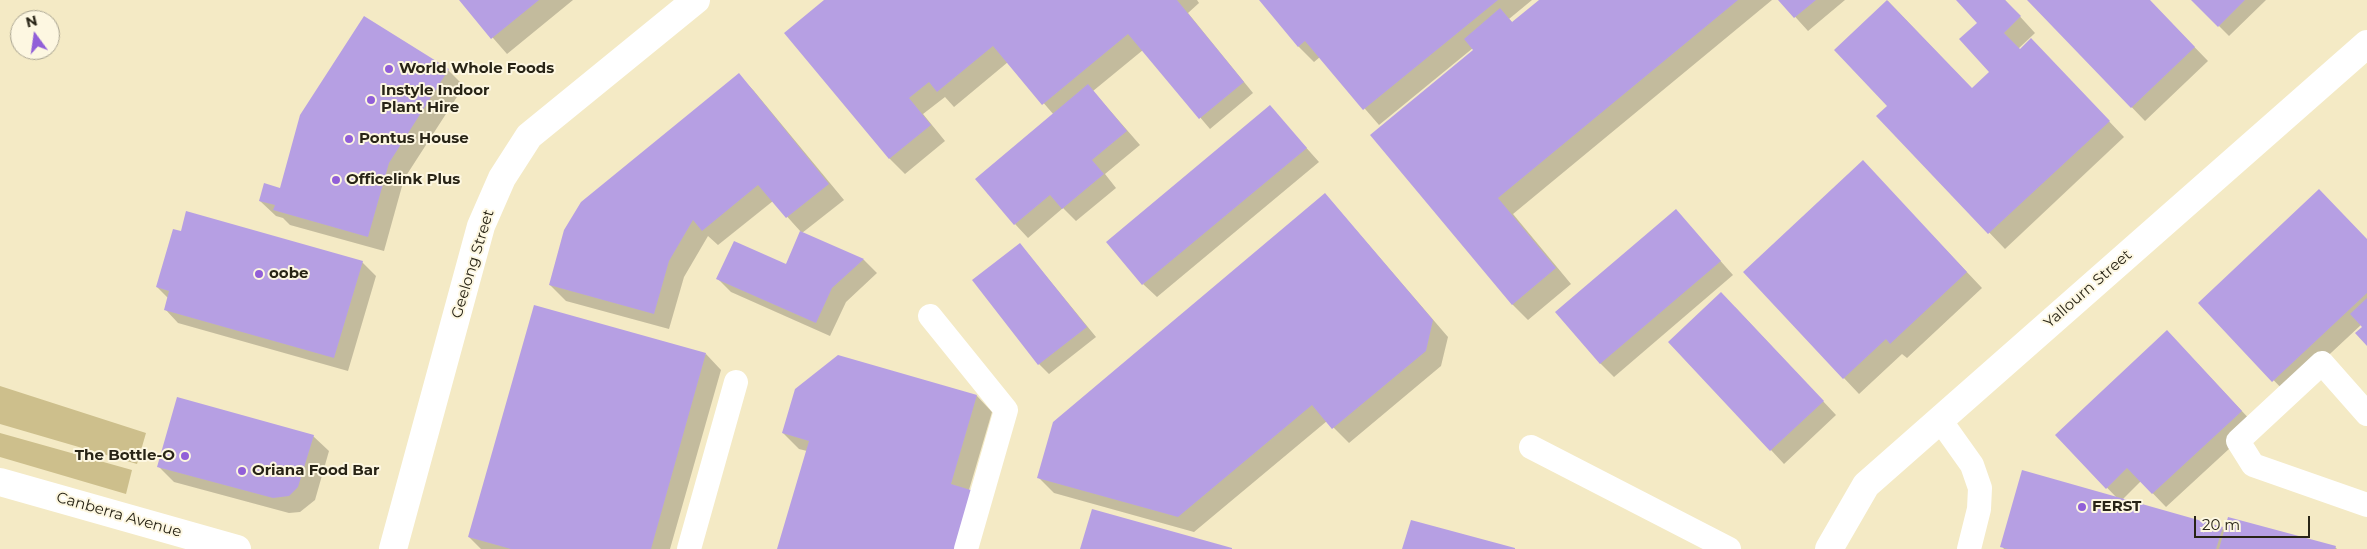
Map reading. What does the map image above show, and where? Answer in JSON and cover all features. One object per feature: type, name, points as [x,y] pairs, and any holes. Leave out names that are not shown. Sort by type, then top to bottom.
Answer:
[{"type":"street","name":"Geelong Street","points":[[393,549],[481,226],[502,178],[529,136],[696,0]]},
{"type":"street","name":"Yallourn Street","points":[[1829,549],[1866,485],[2367,44]]},
{"type":"street","name":"Canberra Avenue","points":[[0,482],[237,549]]},
{"type":"lane","points":[[930,316],[1006,410],[966,549]]},
{"type":"lane","points":[[2367,414],[2322,363],[2238,442],[2253,465],[2367,505]]},
{"type":"lane","points":[[689,549],[736,382]]},
{"type":"lane","points":[[1940,420],[1972,465],[1980,488],[1979,509],[1969,549]]},
{"type":"lane","points":[[1531,446],[1729,549]]},
{"type":"shaded area","points":[[0,386],[146,433],[137,464],[0,424]]},
{"type":"shaded area","points":[[0,433],[132,470],[126,494],[0,457]]},
{"type":"building","points":[[459,0],[539,0],[491,39]]},
{"type":"building","points":[[824,0],[1177,0],[1244,82],[1199,119],[1128,34],[1042,105],[993,46],[937,92],[929,82],[909,98],[931,125],[889,159],[784,33]]},
{"type":"building","points":[[1259,0],[1498,0],[1363,110],[1305,41],[1298,47]]},
{"type":"building","points":[[1539,0],[1738,0],[1498,198],[1556,268],[1512,305],[1370,135],[1473,50],[1464,39],[1500,8],[1512,22]]},
{"type":"building","points":[[1778,0],[1816,0],[1794,18]]},
{"type":"building","points":[[1887,0],[1972,88],[1989,72],[1959,39],[1977,23],[1956,0],[2005,0],[2021,16],[2004,33],[2020,49],[2031,38],[2110,121],[1988,234],[1876,116],[1887,106],[1834,50]]},
{"type":"building","points":[[2027,0],[2150,0],[2195,47],[2131,108]]},
{"type":"building","points":[[2191,0],[2245,0],[2218,27]]},
{"type":"building","name":"Pontus House","points":[[364,16],[449,69],[389,163],[368,237],[273,210],[275,205],[259,201],[264,183],[280,188],[300,115]]},
{"type":"building","points":[[739,73],[829,184],[786,218],[758,185],[702,231],[693,220],[669,261],[654,314],[549,285],[564,230],[581,202]]},
{"type":"building","points":[[1088,84],[1127,131],[1092,160],[1104,174],[1062,209],[1050,195],[1014,225],[975,179]]},
{"type":"building","points":[[1270,105],[1307,148],[1142,285],[1106,242]]},
{"type":"building","points":[[1863,160],[1967,272],[1890,344],[1886,339],[1843,379],[1743,272]]},
{"type":"building","points":[[2319,189],[2367,239],[2367,293],[2272,382],[2198,303]]},
{"type":"building","points":[[1325,193],[1433,320],[1426,351],[1332,429],[1312,405],[1178,517],[1037,478],[1053,422]]},
{"type":"building","points":[[1676,209],[1721,261],[1600,364],[1555,312]]},
{"type":"building","name":"oobe","points":[[186,211],[363,261],[334,358],[164,310],[169,291],[156,287],[173,229],[181,231]]},
{"type":"building","points":[[800,231],[864,259],[832,288],[816,323],[716,279],[734,241],[786,264]]},
{"type":"building","points":[[1020,243],[1087,327],[1038,365],[972,280]]},
{"type":"building","points":[[1721,292],[1824,401],[1770,451],[1668,342]]},
{"type":"building","points":[[2367,298],[2367,346],[2355,333],[2362,327],[2350,314]]},
{"type":"building","points":[[534,305],[706,353],[651,549],[511,549],[468,537]]},
{"type":"building","points":[[2167,330],[2242,411],[2152,494],[2127,468],[2106,489],[2055,435]]},
{"type":"building","points":[[838,355],[977,395],[951,484],[974,491],[958,549],[777,549],[809,441],[782,433],[795,389]]},
{"type":"building","points":[[177,397],[314,435],[298,487],[289,496],[273,498],[157,467]]},
{"type":"building","name":"FERST","points":[[2022,470],[2223,527],[2216,549],[2008,549],[2000,547]]},
{"type":"building","points":[[1092,509],[1232,548],[1232,549],[1080,549]]},
{"type":"building","points":[[2228,517],[2336,546],[2335,549],[2219,549]]},
{"type":"building","points":[[1411,520],[1515,548],[1515,549],[1402,549]]},
{"type":"place","name":"World Whole Foods","points":[[389,69]]},
{"type":"place","name":"Instyle Indoor Plant Hire","points":[[371,100]]},
{"type":"place","name":"Pontus House","points":[[349,139]]},
{"type":"place","name":"Officelink Plus","points":[[336,180]]},
{"type":"place","name":"oobe","points":[[259,274]]},
{"type":"place","name":"The Bottle-O","points":[[185,456]]},
{"type":"place","name":"Oriana Food Bar","points":[[242,471]]},
{"type":"place","name":"FERST","points":[[2082,507]]}]
